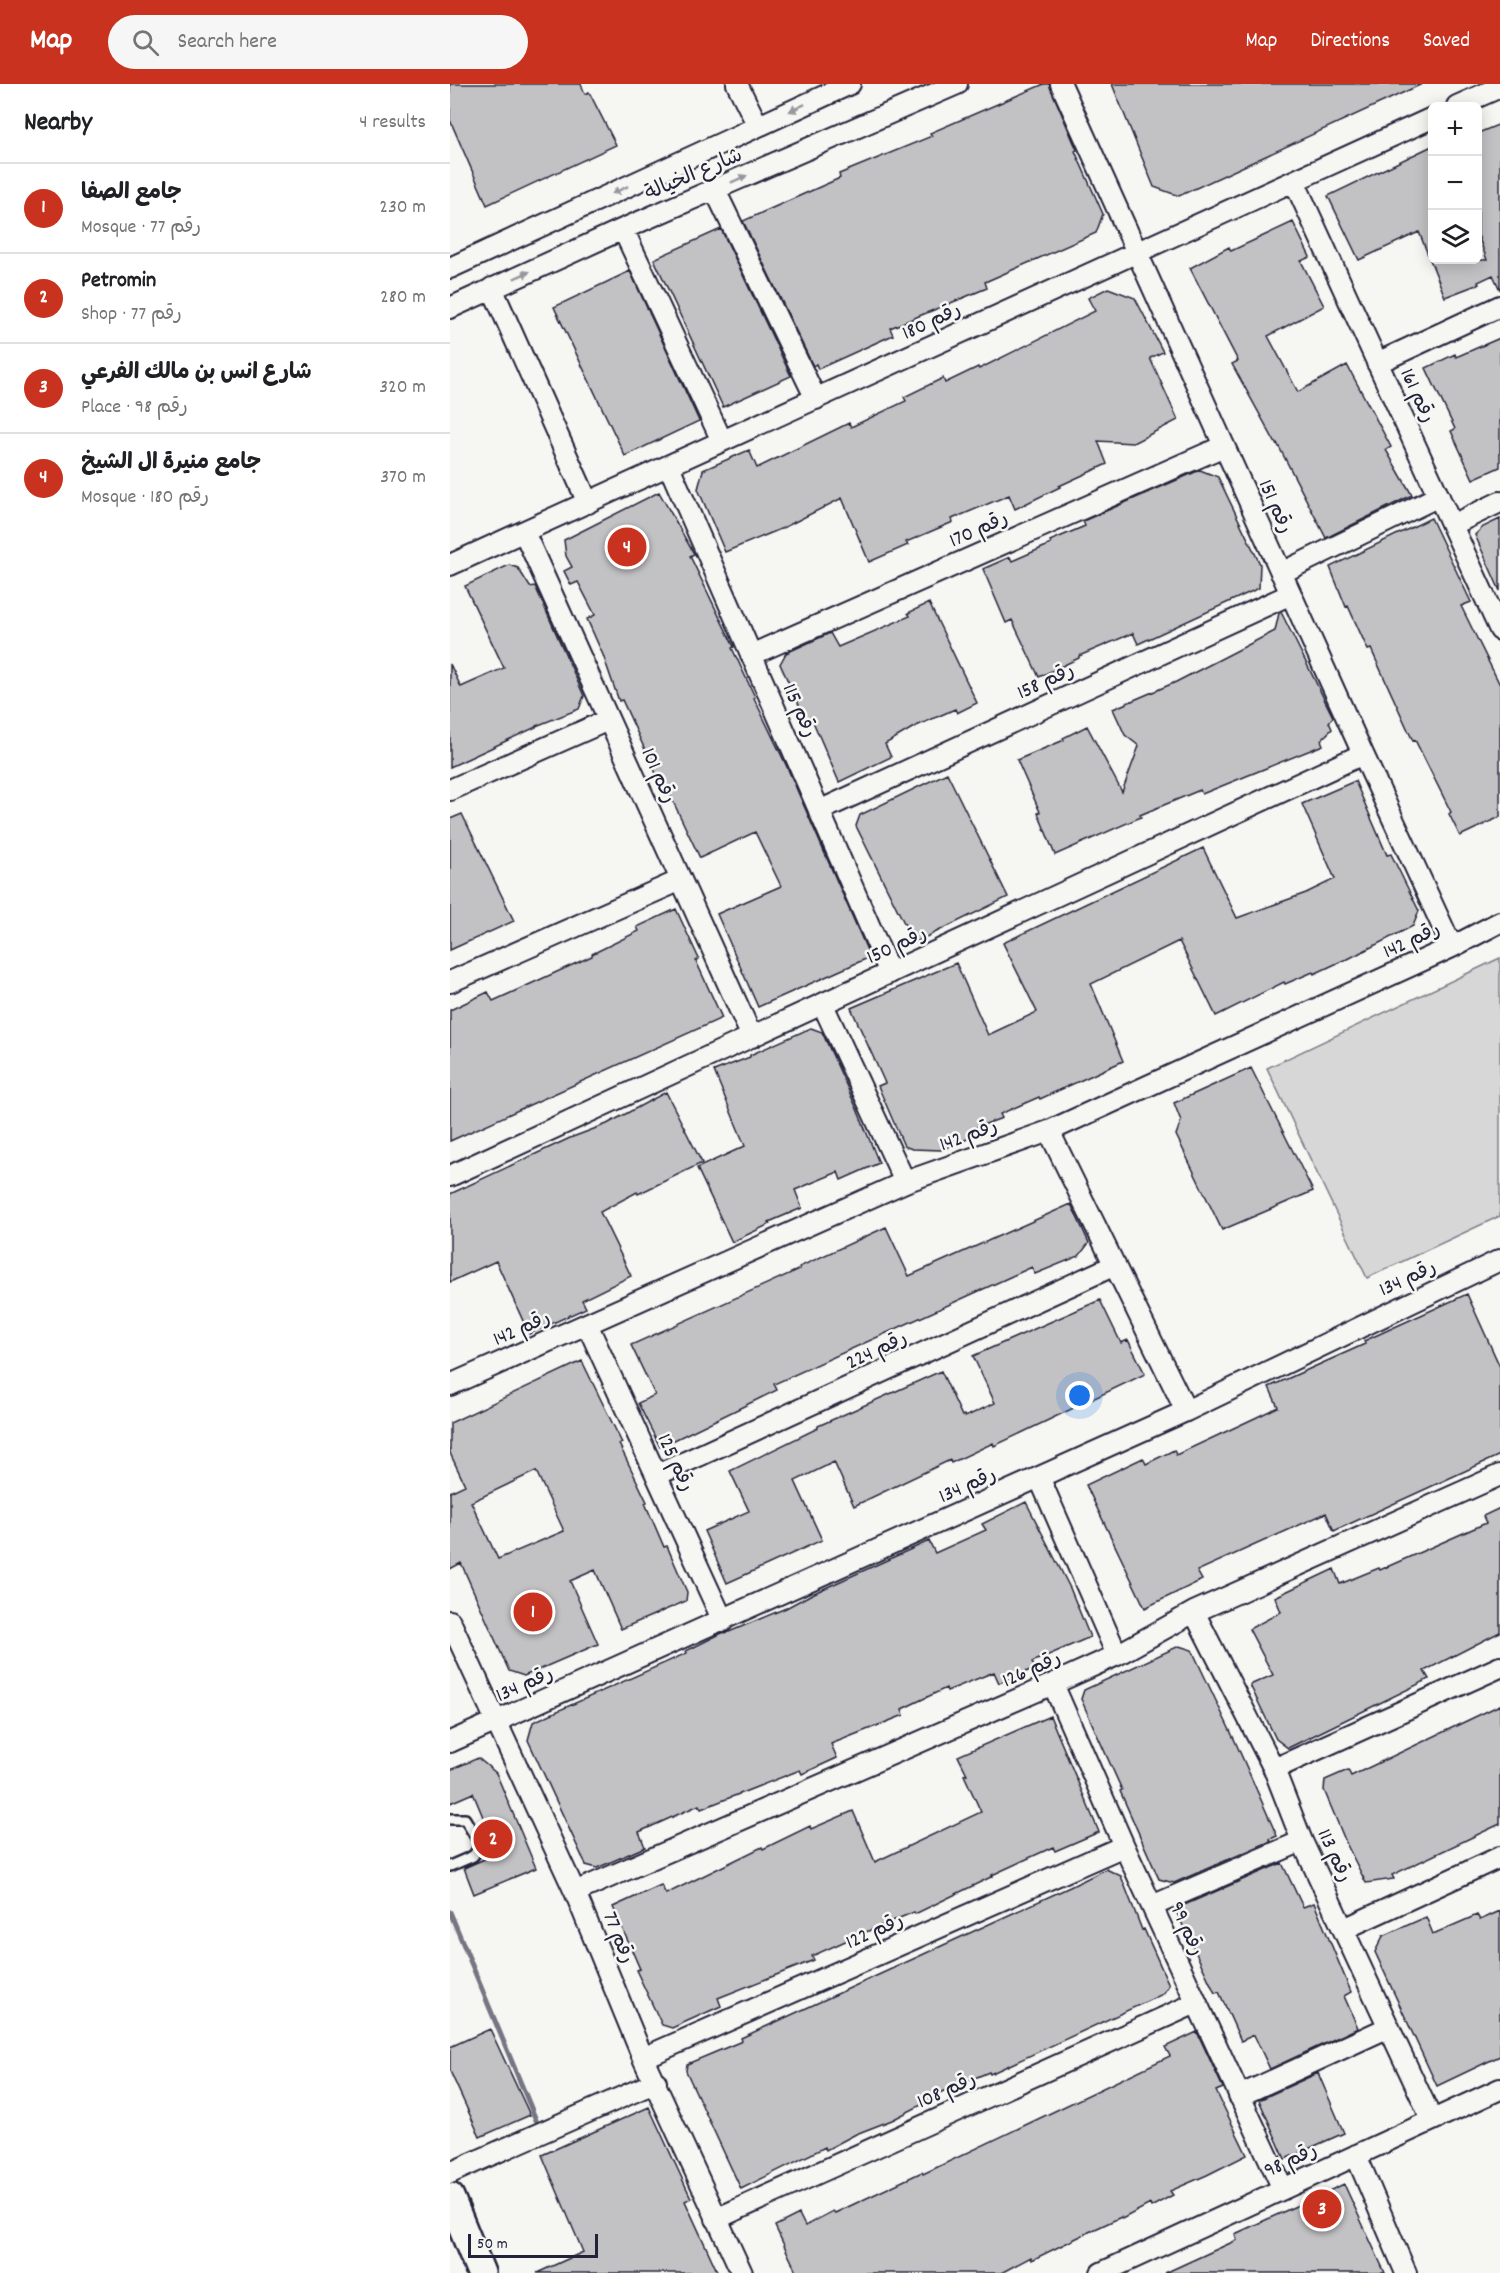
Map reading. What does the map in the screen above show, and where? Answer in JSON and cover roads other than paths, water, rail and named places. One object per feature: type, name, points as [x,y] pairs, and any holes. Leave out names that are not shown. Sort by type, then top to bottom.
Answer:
[{"type":"main road","points":[[450,2197],[480,2268]]},
{"type":"street","points":[[737,84],[758,126]]},
{"type":"street","name":"شارع الخيالة","points":[[450,268],[850,84]]},
{"type":"street","name":"شارع الخيالة","points":[[450,308],[623,228],[957,84]]},
{"type":"street","name":"رقم 151","points":[[1061,84],[1452,947]]},
{"type":"street","points":[[1466,102],[1500,87]]},
{"type":"street","name":"رقم 180","points":[[450,565],[1428,120]]},
{"type":"street","name":"رقم 161","points":[[1294,181],[1500,630]]},
{"type":"street","points":[[715,190],[816,399]]},
{"type":"street","points":[[623,228],[722,441]]},
{"type":"street","points":[[492,288],[588,503]]},
{"type":"street","points":[[1377,363],[1500,306]]},
{"type":"street","name":"رقم 170","points":[[751,655],[1224,446]]},
{"type":"street","name":"رقم 115","points":[[669,466],[890,973]]},
{"type":"street","points":[[1281,573],[1438,496]]},
{"type":"street","points":[[1452,525],[1500,502]]},
{"type":"street","name":"رقم 101","points":[[524,532],[752,1037]]},
{"type":"street","name":"رقم 158","points":[[819,811],[1291,594]]},
{"type":"street","points":[[450,790],[609,720]]},
{"type":"street","name":"رقم 150","points":[[450,1176],[1363,754]]},
{"type":"street","points":[[450,982],[681,880]]},
{"type":"street","name":"رقم 142","points":[[450,1385],[905,1182],[1049,1131],[1452,947],[1500,922]]},
{"type":"street","points":[[823,1005],[905,1182]]},
{"type":"street","points":[[1049,1131],[1186,1411]]},
{"type":"street","name":"رقم 134","points":[[450,1742],[1186,1411],[1500,1260]]},
{"type":"street","name":"رقم 224","points":[[657,1475],[1115,1265]]},
{"type":"street","name":"رقم 125","points":[[587,1324],[723,1621]]},
{"type":"street","name":"رقم 126","points":[[575,1892],[1053,1684],[1117,1655],[1194,1612],[1500,1475]]},
{"type":"street","points":[[1039,1477],[1117,1655]]},
{"type":"street","name":"رقم 113","points":[[1194,1612],[1274,1769],[1302,1841],[1432,2120]]},
{"type":"street","name":"رقم 77","points":[[450,1621],[575,1892],[643,2058],[742,2273]]},
{"type":"street","points":[[1274,1769],[1500,1667]]},
{"type":"street","name":"رقم 99","points":[[1053,1684],[1124,1846],[1283,2189]]},
{"type":"street","points":[[1152,1906],[1302,1841]]},
{"type":"street","name":"رقم 122","points":[[643,2058],[1124,1846]]},
{"type":"street","points":[[1344,1929],[1500,1857]]},
{"type":"street","name":"رقم 108","points":[[716,2219],[1196,2003]]},
{"type":"street","points":[[1239,2096],[1389,2027]]},
{"type":"street","points":[[450,2174],[656,2082]]},
{"type":"street","name":"رقم 98","points":[[1101,2273],[1500,2089]]},
{"type":"street","points":[[1356,2155],[1406,2273]]},
{"type":"lane","points":[[450,1819],[465,1819],[478,1841],[478,1848],[473,1856],[450,1866]]},
{"type":"waterway","points":[[450,1912],[536,2120]]},
{"type":"place","name":"جامع منيرة ال الشيخ","points":[[627,547]]},
{"type":"place","name":"جامع الصفا","points":[[533,1612]]},
{"type":"place","name":"Petromin","points":[[493,1839]]},
{"type":"place","name":"شارع انس بن مالك الفرعي","points":[[1322,2209]]}]
